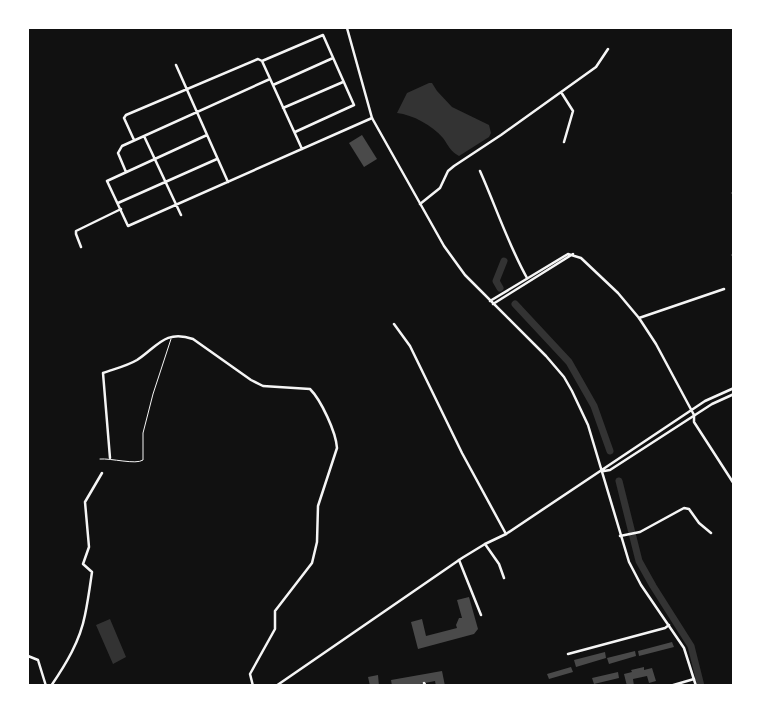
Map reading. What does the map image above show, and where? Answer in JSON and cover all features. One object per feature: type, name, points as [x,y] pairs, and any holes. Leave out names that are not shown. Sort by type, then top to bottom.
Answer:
[{"type":"street","points":[[347,28],[372,118],[444,246],[459,269],[546,356],[568,384],[584,416],[636,576],[684,648],[696,686]]},
{"type":"street","points":[[262,61],[323,34],[354,106],[294,132]]},
{"type":"street","points":[[420,204],[440,188],[448,171],[454,166],[501,135],[596,66],[608,49]]},
{"type":"street","points":[[134,140],[124,118],[126,115],[258,58],[262,61],[302,149]]},
{"type":"street","points":[[273,85],[333,58]]},
{"type":"street","points":[[176,65],[228,182]]},
{"type":"street","points":[[126,172],[118,153],[122,146],[270,79]]},
{"type":"street","points":[[284,108],[343,82]]},
{"type":"street","points":[[561,92],[573,111],[564,142]]},
{"type":"street","points":[[207,135],[107,181],[128,226],[372,118]]},
{"type":"street","points":[[144,136],[181,215]]},
{"type":"street","points":[[118,203],[218,159]]},
{"type":"street","points":[[480,171],[498,212],[511,250],[527,278]]},
{"type":"street","points":[[81,247],[76,234],[79,228],[121,209]]},
{"type":"street","points":[[490,301],[568,254],[581,258],[611,286],[639,318],[656,344],[694,415],[694,422],[734,484]]},
{"type":"street","points":[[493,304],[573,254]]},
{"type":"street","points":[[639,318],[724,289]]},
{"type":"street","points":[[394,324],[410,346],[462,453],[506,534]]},
{"type":"street","points":[[110,458],[103,373],[136,360],[164,339],[172,336],[184,336],[193,339],[251,380],[263,386],[310,388],[320,402],[336,438],[337,448],[318,506],[317,542],[312,563],[275,611],[276,630],[250,674],[253,686]]},
{"type":"street","points":[[276,686],[459,560],[506,534],[691,410],[720,393],[734,388]]},
{"type":"street","points":[[602,471],[610,470],[694,415],[734,394]]},
{"type":"street","points":[[51,686],[76,644],[85,617],[92,572],[83,564],[89,548],[85,502],[102,473]]},
{"type":"street","points":[[622,536],[640,532],[684,508],[689,509],[699,523],[711,533]]},
{"type":"street","points":[[486,544],[499,564],[504,578]]},
{"type":"street","points":[[459,560],[481,615]]},
{"type":"street","points":[[568,654],[665,628],[669,625]]},
{"type":"street","points":[[28,656],[38,660],[46,686]]},
{"type":"street","points":[[670,686],[694,679]]},
{"type":"lane","points":[[100,459],[110,458],[137,462],[142,460],[143,432],[172,336]]},
{"type":"shaded area","points":[[432,83],[452,107],[489,125],[491,133],[489,137],[459,156],[439,133],[428,125],[422,121],[397,113],[407,93]]},
{"type":"shaded area","points":[[110,619],[126,657],[113,664],[96,625]]},
{"type":"building","points":[[362,135],[377,159],[364,167],[349,143]]},
{"type":"building","points":[[469,597],[478,629],[474,634],[418,649],[411,622],[422,619],[426,636],[457,628],[456,625],[459,618],[462,618],[457,600]]},
{"type":"building","points":[[672,642],[674,647],[639,656],[638,651]]},
{"type":"building","points":[[635,651],[636,656],[609,664],[607,658]]},
{"type":"building","points":[[605,652],[606,658],[576,667],[574,660]]},
{"type":"building","points":[[571,667],[573,672],[549,679],[547,674]]},
{"type":"building","points":[[644,667],[644,670],[652,668],[656,681],[649,683],[647,676],[633,679],[634,686],[627,686],[624,674]]},
{"type":"building","points":[[442,671],[445,686],[436,686],[435,681],[410,686],[392,686],[391,680]]},
{"type":"building","points":[[618,672],[619,678],[594,684],[592,678]]},
{"type":"building","points":[[378,675],[379,686],[370,686],[368,677]]},
{"type":"waterway","points":[[500,288],[496,281],[504,261]]},
{"type":"waterway","points":[[515,304],[569,362],[594,406],[610,451]]},
{"type":"waterway","points":[[619,481],[639,561],[691,646],[701,686]]}]
